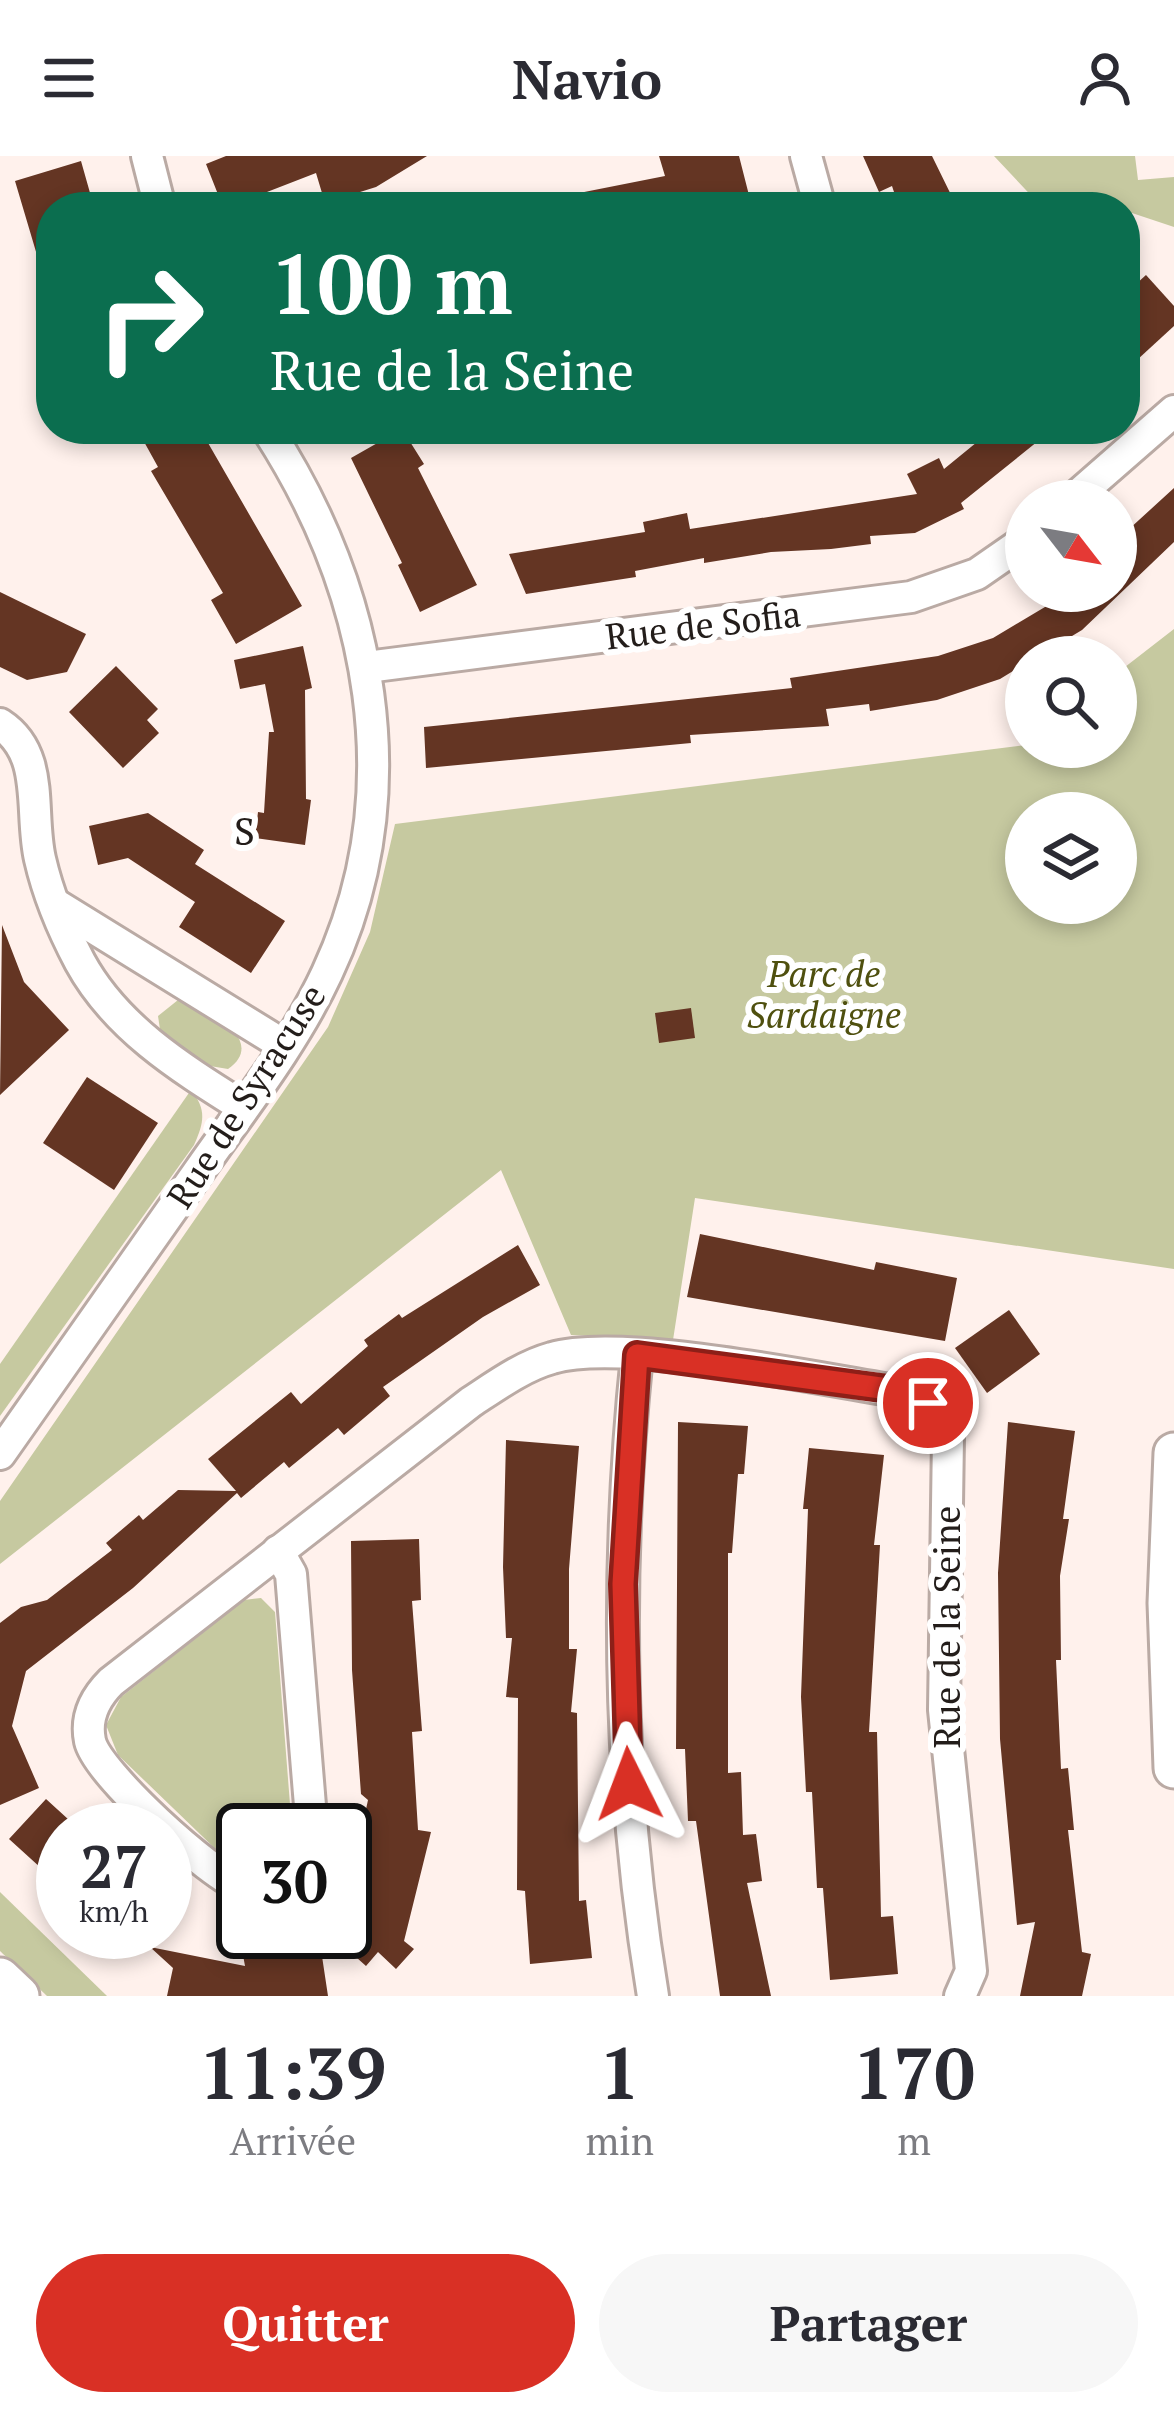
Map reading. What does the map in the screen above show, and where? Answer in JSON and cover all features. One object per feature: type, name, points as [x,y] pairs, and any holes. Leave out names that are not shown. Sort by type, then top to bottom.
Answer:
[{"type":"street","points":[[147,156],[156,192]]},
{"type":"street","points":[[806,156],[816,192]]},
{"type":"street","points":[[1140,441],[1174,411]]},
{"type":"street","name":"Rue de Syracuse","points":[[0,1453],[285,1046],[330,967],[358,884],[373,790],[367,668],[330,548],[285,444]]},
{"type":"street","points":[[1095,480],[1136,444]]},
{"type":"street","name":"Rue de Sofia","points":[[367,668],[911,597],[977,574],[1005,555]]},
{"type":"street","points":[[0,724],[16,736],[30,761],[40,859],[82,965],[114,1009],[170,1060],[243,1107]]},
{"type":"street","points":[[54,903],[285,1046]]},
{"type":"street","name":"Rue de la Seine","points":[[216,1874],[104,1766],[90,1739],[90,1715],[111,1682],[507,1378],[570,1354],[637,1355],[903,1391],[928,1403],[944,1422],[949,1449],[942,1606],[945,1730],[971,1971],[961,1996]]},
{"type":"street","points":[[637,1355],[623,1650],[634,1849],[653,1996]]},
{"type":"street","points":[[1174,1453],[1168,1603],[1174,1768]]},
{"type":"street","points":[[278,1551],[291,1574],[309,1803]]},
{"type":"street","points":[[0,1978],[19,1996]]},
{"type":"green space","points":[[994,156],[1135,156],[1138,180],[1174,177],[1174,227],[1140,216],[1140,192],[1028,192]]},
{"type":"green space","name":"Parc de Sardaigne","points":[[1174,629],[1174,1269],[695,1198],[673,1340],[571,1335],[501,1170],[0,1564],[0,1501],[328,1027],[370,932],[395,824],[1005,748],[1005,768],[1137,768],[1137,658]]},
{"type":"green space","points":[[178,1000],[217,1017],[238,1036],[239,1058],[228,1069],[204,1065],[161,1036],[158,1016]]},
{"type":"green space","points":[[191,1090],[202,1116],[194,1145],[0,1416],[0,1364]]},
{"type":"green space","points":[[261,1598],[275,1612],[290,1803],[216,1803],[216,1849],[192,1826],[192,1803],[168,1803],[118,1755],[106,1725],[121,1697],[244,1600]]},
{"type":"green space","points":[[0,1892],[36,1927],[36,1959],[69,1959],[107,1996],[47,1996],[0,1951]]},
{"type":"building","points":[[226,156],[427,156],[360,192],[322,192],[316,173],[267,192],[217,192],[206,164]]},
{"type":"building","points":[[659,156],[739,156],[748,192],[584,192],[665,176]]},
{"type":"building","points":[[863,156],[932,156],[950,192],[894,192],[892,186],[879,192]]},
{"type":"building","points":[[81,161],[90,192],[36,192],[36,252],[15,181]]},
{"type":"building","points":[[1146,275],[1174,306],[1174,326],[1140,357],[1140,280]]},
{"type":"building","points":[[145,444],[209,444],[302,606],[236,644],[211,600],[223,593],[151,471],[158,467]]},
{"type":"building","points":[[376,444],[411,444],[424,464],[418,468],[477,585],[420,612],[398,565],[402,563],[351,458]]},
{"type":"building","points":[[975,444],[1034,444],[961,503],[964,509],[915,533],[870,536],[871,544],[704,563],[704,558],[635,571],[636,577],[526,594],[509,554],[645,532],[643,522],[687,513],[690,529],[917,494],[907,474],[939,458],[944,469]]},
{"type":"building","points":[[1174,488],[1174,542],[1137,577],[1137,522]]},
{"type":"building","points":[[0,592],[86,634],[67,672],[27,680],[0,667]]},
{"type":"building","points":[[1037,612],[1101,612],[1072,636],[1005,636],[1005,676],[1000,679],[937,700],[870,711],[869,704],[826,709],[829,726],[690,735],[691,743],[426,768],[424,727],[792,688],[790,678],[938,656],[993,638]]},
{"type":"building","points":[[303,646],[312,688],[305,690],[306,799],[311,800],[305,845],[255,838],[258,812],[264,813],[269,732],[274,732],[265,684],[240,689],[234,660]]},
{"type":"building","points":[[116,666],[158,709],[147,720],[159,733],[123,768],[69,712]]},
{"type":"building","points":[[148,813],[204,850],[195,864],[285,921],[251,973],[179,927],[195,902],[128,858],[98,865],[89,826]]},
{"type":"building","points":[[2,925],[24,982],[69,1030],[0,1095]]},
{"type":"building","points":[[691,1008],[695,1038],[659,1043],[655,1013]]},
{"type":"building","points":[[87,1077],[158,1123],[114,1190],[43,1143]]},
{"type":"building","points":[[700,1234],[874,1270],[876,1262],[957,1278],[945,1341],[687,1297]]},
{"type":"building","points":[[518,1245],[540,1285],[483,1317],[383,1387],[390,1396],[344,1435],[338,1428],[289,1468],[284,1462],[241,1498],[237,1493],[133,1588],[26,1671],[12,1726],[39,1788],[0,1805],[0,1623],[21,1607],[47,1600],[112,1550],[106,1543],[139,1515],[143,1520],[178,1490],[236,1491],[208,1459],[291,1392],[301,1404],[368,1346],[364,1340],[399,1314],[402,1318]]},
{"type":"building","points":[[1009,1310],[1040,1354],[987,1393],[955,1348]]},
{"type":"building","points":[[678,1422],[748,1426],[744,1474],[738,1474],[732,1553],[728,1553],[728,1773],[741,1772],[743,1835],[756,1834],[762,1881],[747,1883],[771,1996],[720,1996],[696,1821],[688,1821],[685,1749],[676,1749]]},
{"type":"building","points":[[1008,1422],[1075,1431],[1063,1519],[1069,1519],[1060,1576],[1061,1660],[1056,1660],[1061,1769],[1068,1768],[1074,1830],[1068,1830],[1082,1952],[1091,1954],[1082,1996],[1020,1996],[1035,1922],[1017,1925],[1000,1739],[998,1573]]},
{"type":"building","points":[[506,1440],[579,1446],[569,1569],[569,1649],[577,1649],[571,1712],[577,1713],[579,1901],[586,1900],[592,1958],[530,1964],[525,1891],[517,1890],[518,1698],[506,1697],[512,1638],[506,1638],[503,1567]]},
{"type":"building","points":[[809,1448],[884,1455],[874,1545],[880,1545],[869,1732],[877,1732],[881,1917],[893,1916],[898,1974],[830,1980],[823,1888],[817,1888],[812,1792],[806,1792],[801,1697],[808,1509],[803,1509]]},
{"type":"building","points":[[419,1539],[421,1600],[412,1601],[422,1731],[412,1732],[418,1830],[431,1832],[404,1941],[414,1949],[396,1969],[378,1952],[372,1959],[372,1803],[361,1794],[352,1670],[351,1541]]},
{"type":"building","points":[[36,1810],[36,1864],[9,1839]]},
{"type":"building","points":[[192,1955],[245,1966],[244,1959],[322,1959],[328,1996],[167,1996],[173,1968],[163,1959]]},
{"type":"district","name":"S","points":[[246,831]]},
{"type":"route","points":[[629,1784],[623,1584],[637,1355],[903,1391],[928,1403]]}]
